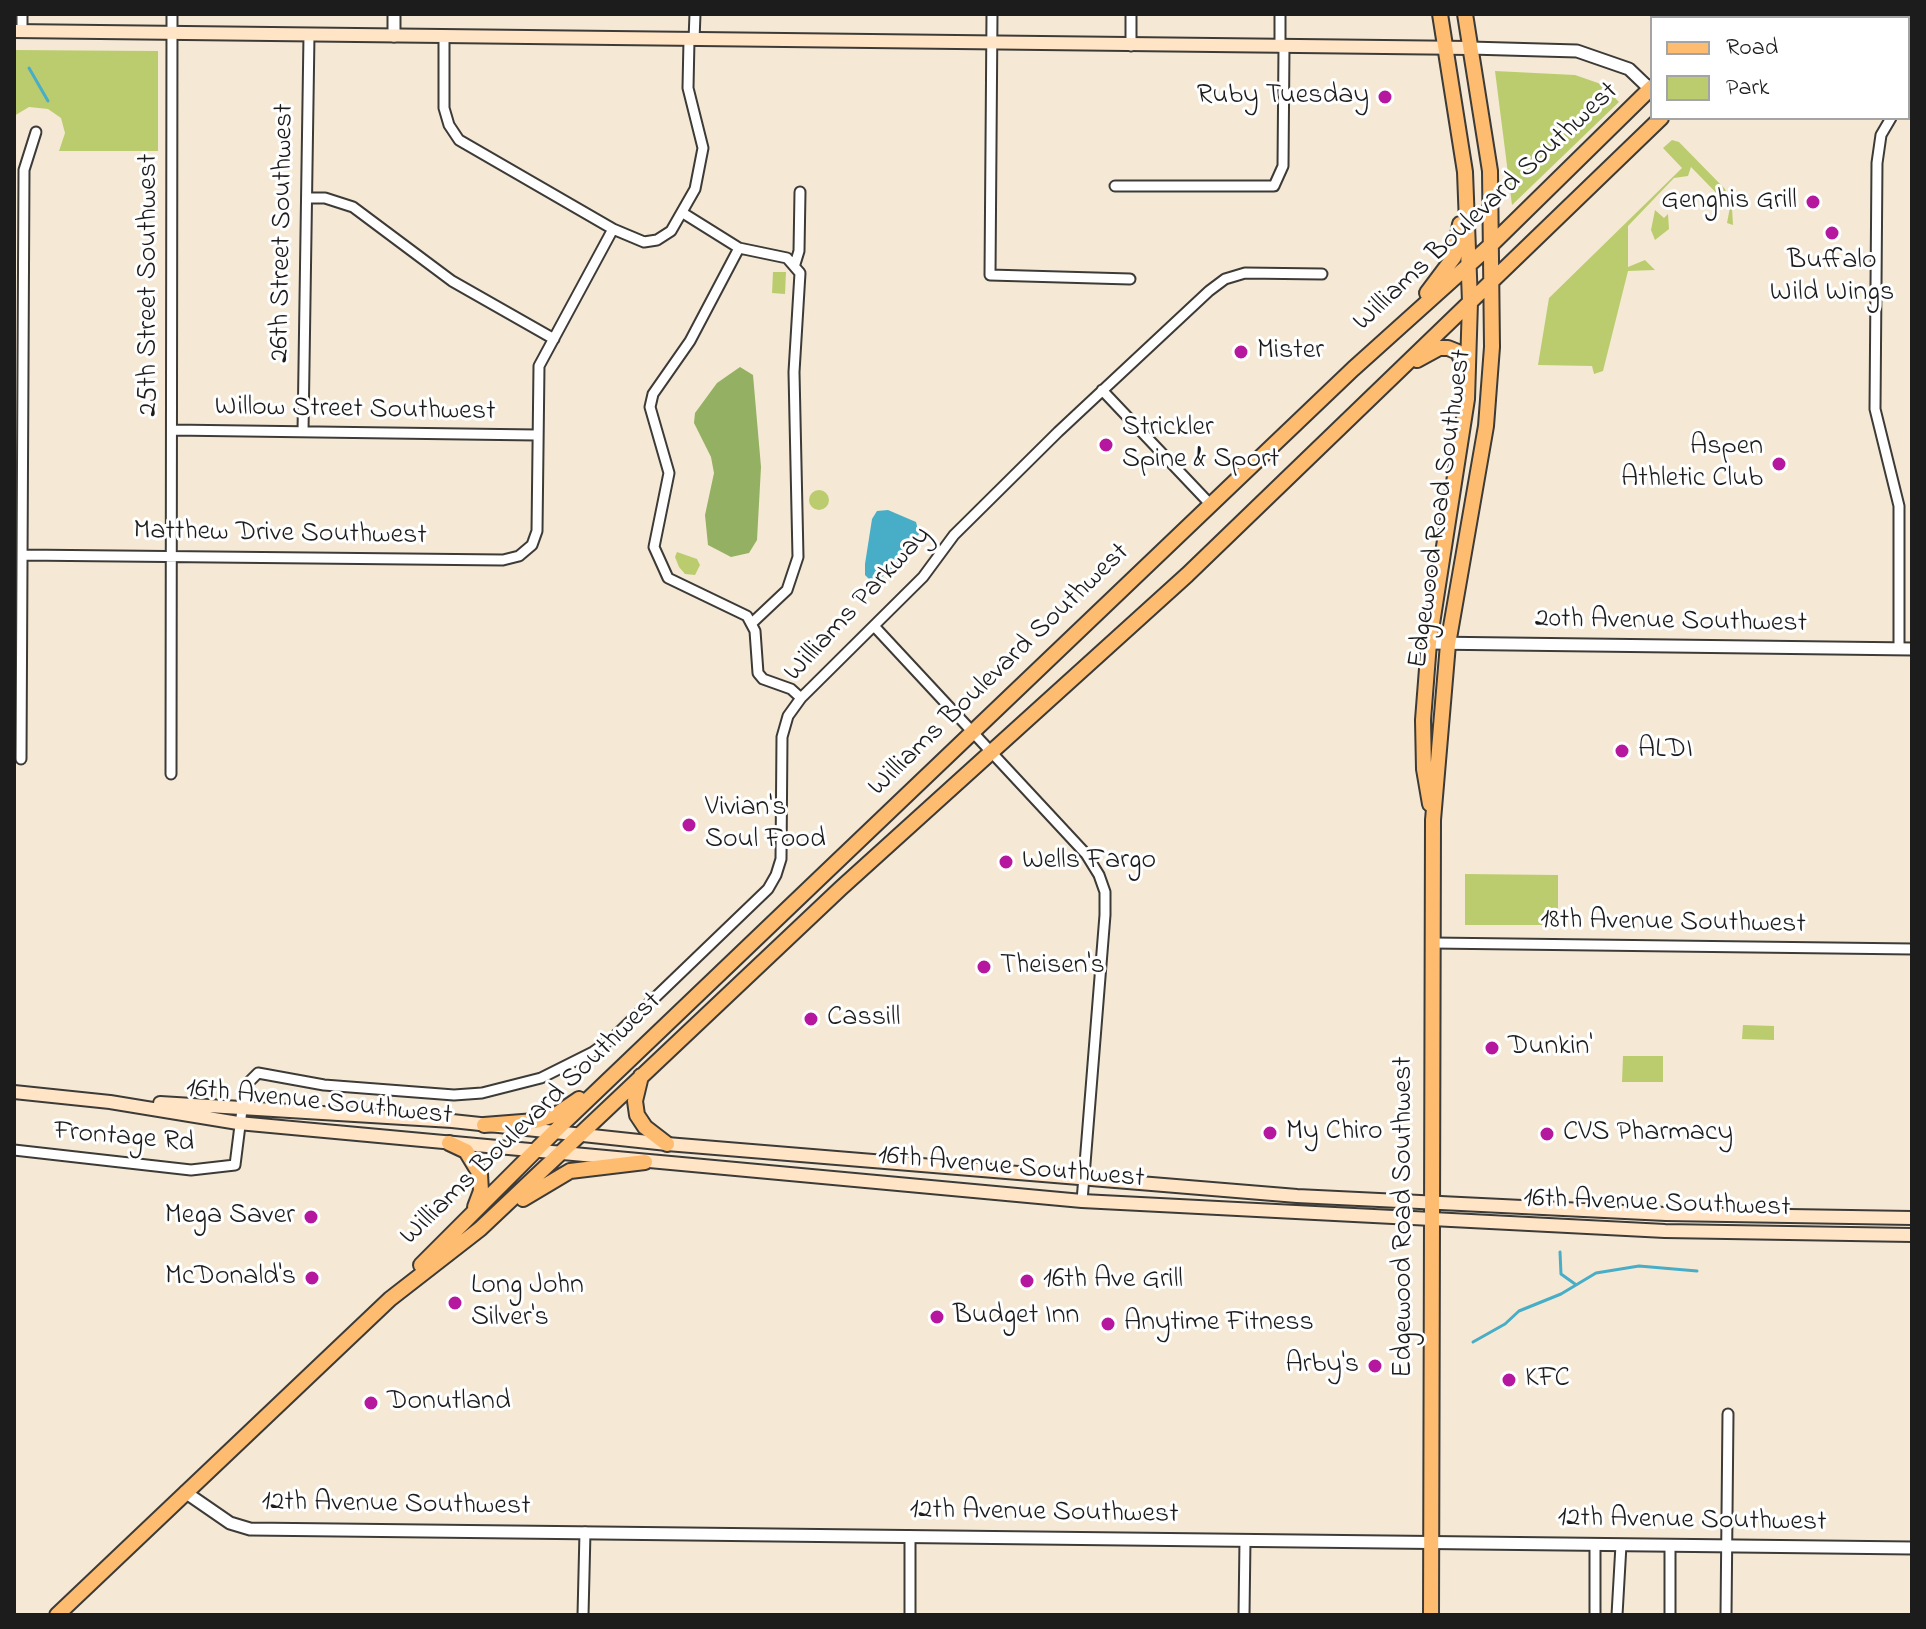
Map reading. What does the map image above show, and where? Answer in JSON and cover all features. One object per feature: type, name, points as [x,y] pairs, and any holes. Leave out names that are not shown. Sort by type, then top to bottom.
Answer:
[{"type":"main road","name":"Edgewood Road Southwest","points":[[1433,820],[1424,769],[1429,643],[1436,583],[1463,430],[1470,302],[1465,172],[1440,14]]},
{"type":"main road","name":"Edgewood Road Southwest","points":[[1431,1615],[1433,820],[1448,644],[1486,426],[1492,347],[1489,160],[1465,14]]},
{"type":"main road","points":[[18,31],[1470,48]]},
{"type":"main road","name":"Williams Boulevard Southwest","points":[[57,1615],[390,1299],[473,1211],[554,1132],[1211,505],[1492,244],[1650,90]]},
{"type":"main road","name":"Williams Boulevard Southwest","points":[[390,1299],[480,1229],[990,753],[1187,575],[1659,120]]},
{"type":"main road","points":[[1404,323],[1454,257],[1465,172]]},
{"type":"main road","points":[[1402,367],[1439,348],[1448,348],[1463,360],[1468,377]]},
{"type":"main road","points":[[484,1125],[545,1119],[613,1076]]},
{"type":"main road","points":[[641,1076],[635,1101],[637,1115],[645,1127],[667,1144]]},
{"type":"main road","name":"16th Avenue Southwest","points":[[14,1092],[110,1102],[238,1123],[1082,1201],[1431,1221],[1912,1235]]},
{"type":"main road","name":"16th Avenue Southwest","points":[[110,1102],[241,1106],[484,1125],[1083,1181],[1431,1205],[1912,1218]]},
{"type":"main road","points":[[449,1143],[466,1151],[480,1174],[481,1191],[473,1211]]},
{"type":"main road","points":[[480,1229],[548,1181],[570,1171],[645,1162]]},
{"type":"street","points":[[18,31],[22,14]]},
{"type":"street","name":"25th Street Southwest","points":[[171,774],[172,14]]},
{"type":"street","points":[[394,14],[394,36]]},
{"type":"street","points":[[444,37],[444,108],[449,125],[459,140],[613,229],[644,242],[657,240],[671,231],[695,189],[703,148],[688,88],[695,14]]},
{"type":"street","points":[[992,14],[990,275],[1130,279]]},
{"type":"street","points":[[1131,14],[1131,46]]},
{"type":"street","points":[[1115,186],[1274,186],[1283,166],[1280,14]]},
{"type":"street","name":"26th Street Southwest","points":[[303,432],[309,35]]},
{"type":"street","points":[[1470,48],[1577,51],[1629,69],[1650,88]]},
{"type":"street","points":[[1890,120],[1881,135],[1877,163],[1875,409],[1899,506],[1899,649]]},
{"type":"street","points":[[21,759],[18,711],[24,170],[36,132]]},
{"type":"street","points":[[795,264],[799,251],[800,192]]},
{"type":"street","points":[[307,198],[325,198],[353,207],[452,281],[554,339]]},
{"type":"street","points":[[683,213],[739,248],[787,258],[800,273],[794,372],[798,557],[787,590],[752,623]]},
{"type":"street","points":[[536,435],[539,366],[613,229]]},
{"type":"street","points":[[739,248],[690,341],[653,394],[650,407],[669,473],[654,547],[668,578],[737,609],[752,623],[758,673],[763,679],[791,689],[801,698]]},
{"type":"street","name":"Williams Parkway","points":[[238,1123],[245,1086],[258,1073],[377,1090],[482,1093],[555,1072],[614,1037],[768,889],[776,875],[781,859],[782,737],[788,716],[801,698],[923,577],[954,535],[1102,390],[1225,279],[1245,273],[1322,274]]},
{"type":"street","points":[[1102,390],[1211,505]]},
{"type":"street","name":"Willow Street Southwest","points":[[172,430],[536,435]]},
{"type":"street","name":"Matthew Drive Southwest","points":[[22,555],[503,560],[519,556],[532,545],[537,531],[536,435]]},
{"type":"street","points":[[874,626],[1086,854],[1105,892],[1082,1201]]},
{"type":"street","name":"20th Avenue Southwest","points":[[1429,643],[1912,649]]},
{"type":"street","name":"18th Avenue Southwest","points":[[1433,943],[1912,949]]},
{"type":"street","name":"Frontage Rd","points":[[14,1150],[191,1170],[235,1165],[238,1123]]},
{"type":"street","points":[[1718,1615],[1726,1615],[1728,1414]]},
{"type":"street","name":"12th Avenue Southwest","points":[[185,1492],[230,1523],[250,1529],[1912,1548]]},
{"type":"street","points":[[583,1615],[585,1532]]},
{"type":"street","points":[[910,1536],[910,1615]]},
{"type":"street","points":[[1244,1615],[1245,1540]]},
{"type":"street","points":[[1595,1544],[1595,1615]]},
{"type":"street","points":[[1617,1615],[1621,1545]]},
{"type":"street","points":[[1670,1545],[1670,1615]]},
{"type":"green space","points":[[14,50],[158,51],[158,151],[59,151],[65,133],[61,118],[48,109],[29,107],[14,116]]},
{"type":"green space","points":[[1495,71],[1575,75],[1601,84],[1619,102],[1512,205]]},
{"type":"green space","points":[[1672,140],[1679,142],[1725,189],[1732,208],[1733,225],[1727,223],[1730,207],[1691,167],[1688,176],[1674,178],[1628,226],[1628,267],[1645,260],[1655,270],[1628,271],[1603,371],[1594,374],[1592,366],[1538,365],[1549,298],[1682,168],[1663,148]]},
{"type":"green space","points":[[1655,210],[1664,218],[1668,214],[1669,229],[1655,240],[1651,230]]},
{"type":"green space","points":[[773,272],[786,272],[785,294],[772,293]]},
{"type":"green space","points":[[740,367],[753,375],[761,467],[757,540],[749,553],[731,557],[708,545],[705,515],[714,473],[711,457],[694,423],[695,413],[717,383]]},
{"type":"green space","points":[[815,490],[823,490],[829,500],[823,510],[815,510],[809,504],[809,496]]},
{"type":"green space","points":[[677,552],[697,559],[700,565],[695,575],[685,574],[679,567],[675,557]]},
{"type":"green space","points":[[1465,874],[1558,875],[1558,925],[1465,925]]},
{"type":"green space","points":[[1743,1025],[1774,1026],[1774,1040],[1742,1039]]},
{"type":"green space","points":[[1623,1056],[1663,1056],[1663,1082],[1622,1082]]},
{"type":"water","points":[[888,510],[916,522],[919,534],[895,568],[873,583],[865,575],[872,519],[877,511]]},
{"type":"waterway","points":[[29,68],[48,101]]},
{"type":"waterway","points":[[1560,1252],[1561,1274],[1575,1284]]},
{"type":"waterway","points":[[1473,1342],[1505,1324],[1519,1311],[1561,1294],[1596,1273],[1639,1266],[1697,1271]]},
{"type":"place","name":"Ruby Tuesday","points":[[1385,97]]},
{"type":"place","name":"Genghis Grill","points":[[1813,202]]},
{"type":"place","name":"Buffalo Wild Wings","points":[[1832,233]]},
{"type":"place","name":"Mister","points":[[1241,352]]},
{"type":"place","name":"Strickler Spine & Sport","points":[[1106,445]]},
{"type":"place","name":"Aspen Athletic Club","points":[[1779,464]]},
{"type":"place","name":"ALDI","points":[[1622,751]]},
{"type":"place","name":"Vivian's Soul Food","points":[[689,825]]},
{"type":"place","name":"Wells Fargo","points":[[1006,862]]},
{"type":"place","name":"Theisen's","points":[[984,967]]},
{"type":"place","name":"Cassill","points":[[811,1019]]},
{"type":"place","name":"Dunkin'","points":[[1492,1048]]},
{"type":"place","name":"My Chiro","points":[[1270,1133]]},
{"type":"place","name":"CVS Pharmacy","points":[[1547,1134]]},
{"type":"place","name":"Mega Saver","points":[[311,1217]]},
{"type":"place","name":"McDonald's","points":[[312,1278]]},
{"type":"place","name":"16th Ave Grill","points":[[1027,1281]]},
{"type":"place","name":"Long John Silver's","points":[[455,1303]]},
{"type":"place","name":"Budget Inn","points":[[937,1317]]},
{"type":"place","name":"Anytime Fitness","points":[[1108,1324]]},
{"type":"place","name":"Arby's","points":[[1375,1366]]},
{"type":"place","name":"KFC","points":[[1509,1380]]},
{"type":"place","name":"Donutland","points":[[371,1403]]}]
